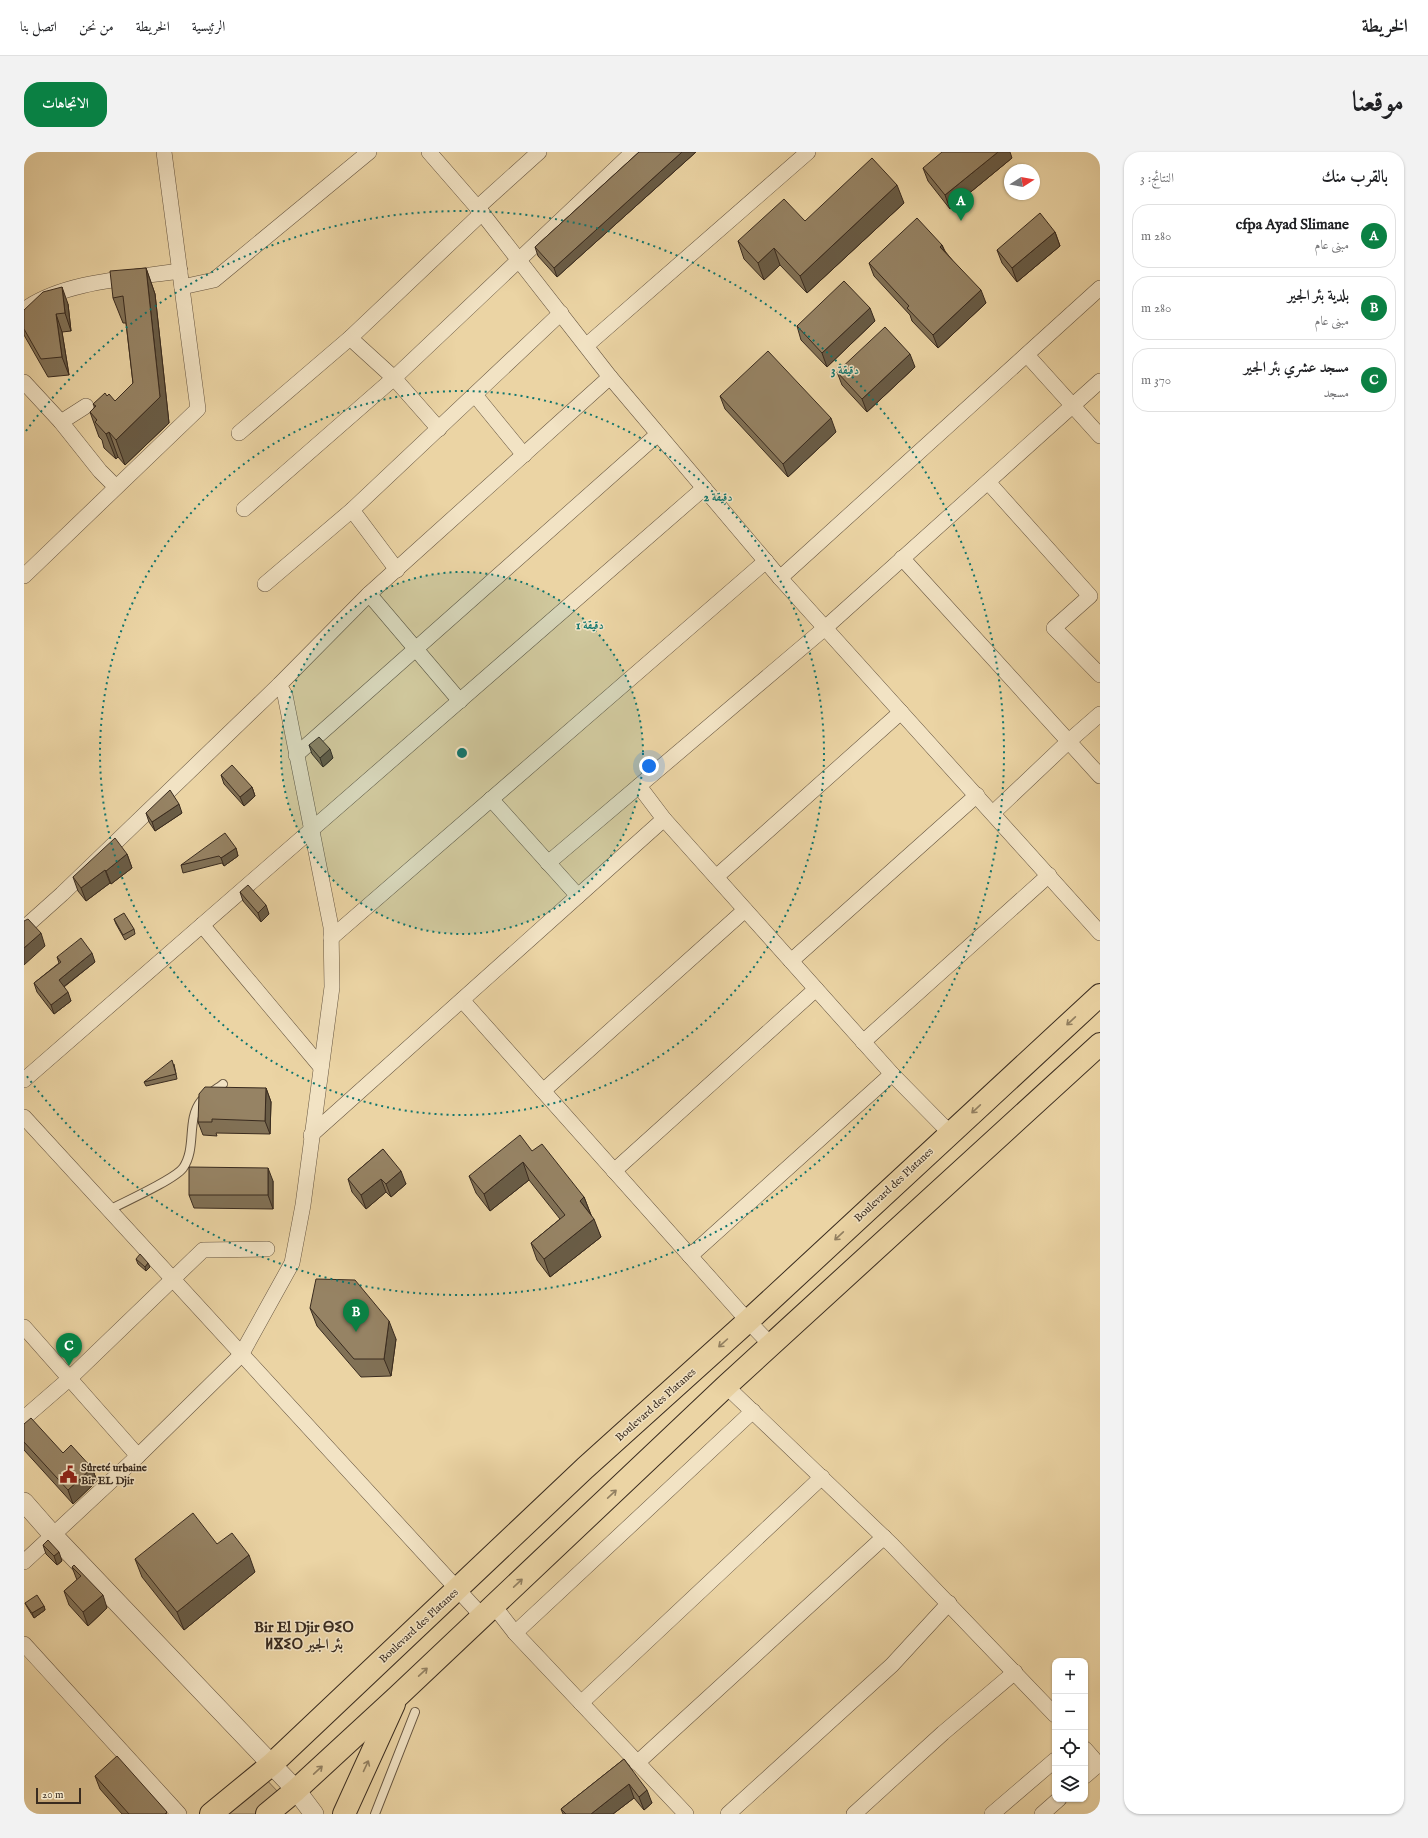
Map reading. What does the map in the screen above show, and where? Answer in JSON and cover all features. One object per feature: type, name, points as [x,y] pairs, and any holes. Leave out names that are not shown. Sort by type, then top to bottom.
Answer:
[{"type":"main road","name":"Boulevard des Platanes","points":[[211,1814],[272,1764],[585,1468],[748,1321],[1100,995]]},
{"type":"main road","points":[[267,1814],[296,1790],[398,1696],[726,1386],[1100,1044]]},
{"type":"main road","points":[[344,1814],[398,1696]]},
{"type":"street","points":[[24,576],[198,409],[164,152]]},
{"type":"street","points":[[182,287],[214,280],[369,152]]},
{"type":"street","points":[[429,152],[519,259],[587,345],[610,377],[766,562],[1100,933]]},
{"type":"street","points":[[239,433],[350,338],[479,210],[540,152]]},
{"type":"street","points":[[244,509],[394,378],[633,152]]},
{"type":"street","points":[[587,345],[808,152]]},
{"type":"street","points":[[24,310],[49,296],[74,288],[180,271]]},
{"type":"street","points":[[780,578],[1028,355],[1100,288]]},
{"type":"street","points":[[265,584],[352,510],[476,395],[561,313]]},
{"type":"street","points":[[350,338],[394,378],[439,429]]},
{"type":"street","points":[[1028,355],[1100,436]]},
{"type":"street","points":[[24,928],[62,894],[279,685],[369,594],[610,377]]},
{"type":"street","points":[[548,864],[825,628],[1100,381]]},
{"type":"street","points":[[24,382],[61,422],[100,471],[116,487]]},
{"type":"street","points":[[476,395],[524,455]]},
{"type":"street","points":[[61,422],[86,406]]},
{"type":"street","points":[[296,755],[658,434]]},
{"type":"street","points":[[988,482],[1095,592],[1054,628],[1100,675]]},
{"type":"street","points":[[24,1080],[704,488]]},
{"type":"street","points":[[352,510],[397,570]]},
{"type":"street","points":[[902,558],[1100,776]]},
{"type":"street","points":[[331,938],[766,562]]},
{"type":"street","points":[[369,594],[460,701]]},
{"type":"street","points":[[24,1562],[52,1534],[138,1456],[241,1355],[292,1263],[303,1205],[311,1135],[332,987],[331,927],[285,695],[279,685]]},
{"type":"street","points":[[716,878],[901,712]]},
{"type":"street","points":[[993,813],[1069,741],[1100,714]]},
{"type":"street","points":[[639,786],[664,819],[791,962],[892,1074],[950,1133]]},
{"type":"street","points":[[791,962],[977,795]]},
{"type":"street","points":[[491,799],[578,896]]},
{"type":"street","points":[[311,1135],[664,819]]},
{"type":"street","points":[[863,1042],[1049,875]]},
{"type":"street","points":[[543,1091],[745,910]]},
{"type":"street","points":[[202,925],[321,1067]]},
{"type":"street","points":[[614,1171],[816,989]]},
{"type":"street","points":[[462,1000],[771,1345]]},
{"type":"street","points":[[690,1256],[892,1074]]},
{"type":"street","points":[[24,1117],[241,1355],[458,1589],[515,1633],[686,1814]]},
{"type":"street","points":[[24,1418],[69,1379],[203,1250],[267,1249]]},
{"type":"street","points":[[24,1327],[138,1456]]},
{"type":"street","points":[[726,1386],[884,1537],[1052,1712]]},
{"type":"street","points":[[515,1633],[753,1411]]},
{"type":"street","points":[[581,1703],[822,1477]]},
{"type":"street","points":[[24,1502],[52,1534],[272,1764],[296,1790],[314,1814]]},
{"type":"street","points":[[637,1763],[884,1537]]},
{"type":"street","points":[[728,1814],[892,1665],[949,1603]]},
{"type":"street","points":[[24,1644],[179,1814]]},
{"type":"street","points":[[854,1814],[943,1733],[1014,1672]]},
{"type":"street","points":[[1088,1752],[1100,1765],[1088,1774]]},
{"type":"street","points":[[992,1814],[1052,1763]]},
{"type":"street","points":[[1042,1814],[1056,1802]]},
{"type":"lane","points":[[109,1210],[161,1184],[183,1168],[190,1150],[193,1116],[202,1100],[223,1084]]},
{"type":"lane","points":[[375,1814],[415,1712]]},
{"type":"shaded area","points":[[263,1776],[279,1793],[256,1814],[222,1814]]},
{"type":"building","points":[[639,152],[682,152],[554,268],[535,247]]},
{"type":"building","points":[[942,152],[998,152],[945,195],[923,168]]},
{"type":"building","points":[[872,158],[897,185],[800,276],[774,248],[758,263],[738,241],[784,199],[805,221]]},
{"type":"building","points":[[1040,213],[1055,232],[1012,268],[997,250]]},
{"type":"building","points":[[917,218],[942,245],[940,247],[981,290],[933,335],[907,308],[909,306],[869,263]]},
{"type":"building","points":[[146,268],[160,397],[116,440],[109,432],[106,434],[95,422],[97,420],[90,412],[96,406],[93,404],[105,393],[107,396],[109,394],[115,401],[133,383],[123,296],[113,298],[110,271]]},
{"type":"building","points":[[844,281],[870,308],[822,353],[797,326]]},
{"type":"building","points":[[62,287],[65,313],[56,314],[62,357],[41,359],[24,329],[24,310],[43,292]]},
{"type":"building","points":[[885,327],[910,354],[862,399],[837,372]]},
{"type":"building","points":[[768,351],[831,418],[783,464],[720,396]]},
{"type":"building","points":[[319,737],[330,749],[320,758],[309,745]]},
{"type":"building","points":[[232,765],[252,787],[240,797],[221,775]]},
{"type":"building","points":[[170,790],[179,804],[152,822],[146,813]]},
{"type":"building","points":[[225,833],[236,848],[221,858],[219,856],[181,865]]},
{"type":"building","points":[[115,838],[127,854],[81,888],[73,877]]},
{"type":"building","points":[[248,885],[266,905],[258,913],[240,892]]},
{"type":"building","points":[[124,913],[134,929],[123,935],[114,919]]},
{"type":"building","points":[[28,919],[41,933],[24,948],[24,921]]},
{"type":"building","points":[[81,938],[92,953],[59,980],[68,992],[51,1005],[34,983],[61,962],[57,957]]},
{"type":"building","points":[[172,1060],[176,1074],[144,1082]]},
{"type":"building","points":[[205,1087],[266,1088],[265,1121],[212,1119],[212,1122],[198,1122],[199,1094]]},
{"type":"building","points":[[520,1135],[532,1151],[542,1144],[584,1197],[580,1201],[594,1219],[544,1259],[531,1243],[565,1215],[523,1162],[484,1194],[469,1176]]},
{"type":"building","points":[[383,1149],[401,1171],[386,1184],[381,1179],[361,1195],[348,1179]]},
{"type":"building","points":[[189,1167],[268,1168],[268,1195],[189,1195]]},
{"type":"building","points":[[140,1254],[148,1263],[145,1267],[136,1259]]},
{"type":"building","points":[[316,1279],[355,1280],[389,1321],[384,1359],[354,1359],[310,1308]]},
{"type":"building","name":"Sûreté urbaine Bir EL Djir","points":[[31,1418],[63,1453],[71,1445],[92,1468],[68,1490],[24,1442],[24,1424]]},
{"type":"building","points":[[193,1513],[217,1544],[232,1533],[249,1555],[177,1612],[135,1559]]},
{"type":"building","points":[[48,1540],[59,1552],[54,1556],[43,1545]]},
{"type":"building","points":[[74,1565],[103,1595],[83,1612],[64,1591],[81,1576],[72,1567]]},
{"type":"building","points":[[37,1595],[44,1606],[32,1613],[25,1603]]},
{"type":"building","points":[[117,1756],[167,1812],[165,1814],[129,1814],[95,1776]]},
{"type":"building","points":[[624,1759],[647,1790],[639,1797],[629,1784],[591,1814],[566,1814],[561,1809]]},
{"type":"place","name":"cfpa Ayad Slimane","points":[[961,221]]},
{"type":"place","name":"بلدية بئر الجير","points":[[356,1332]]},
{"type":"place","name":"مسجد عشري بئر الجير","points":[[69,1366]]},
{"type":"place","name":"Sûreté urbaine Bir EL Djir","points":[[68,1474]]},
{"type":"district","name":"Bir El Djir ⴱⵉⵔ ⵍⴵⵉⵔ بئر الجير","points":[[304,1636]]}]
